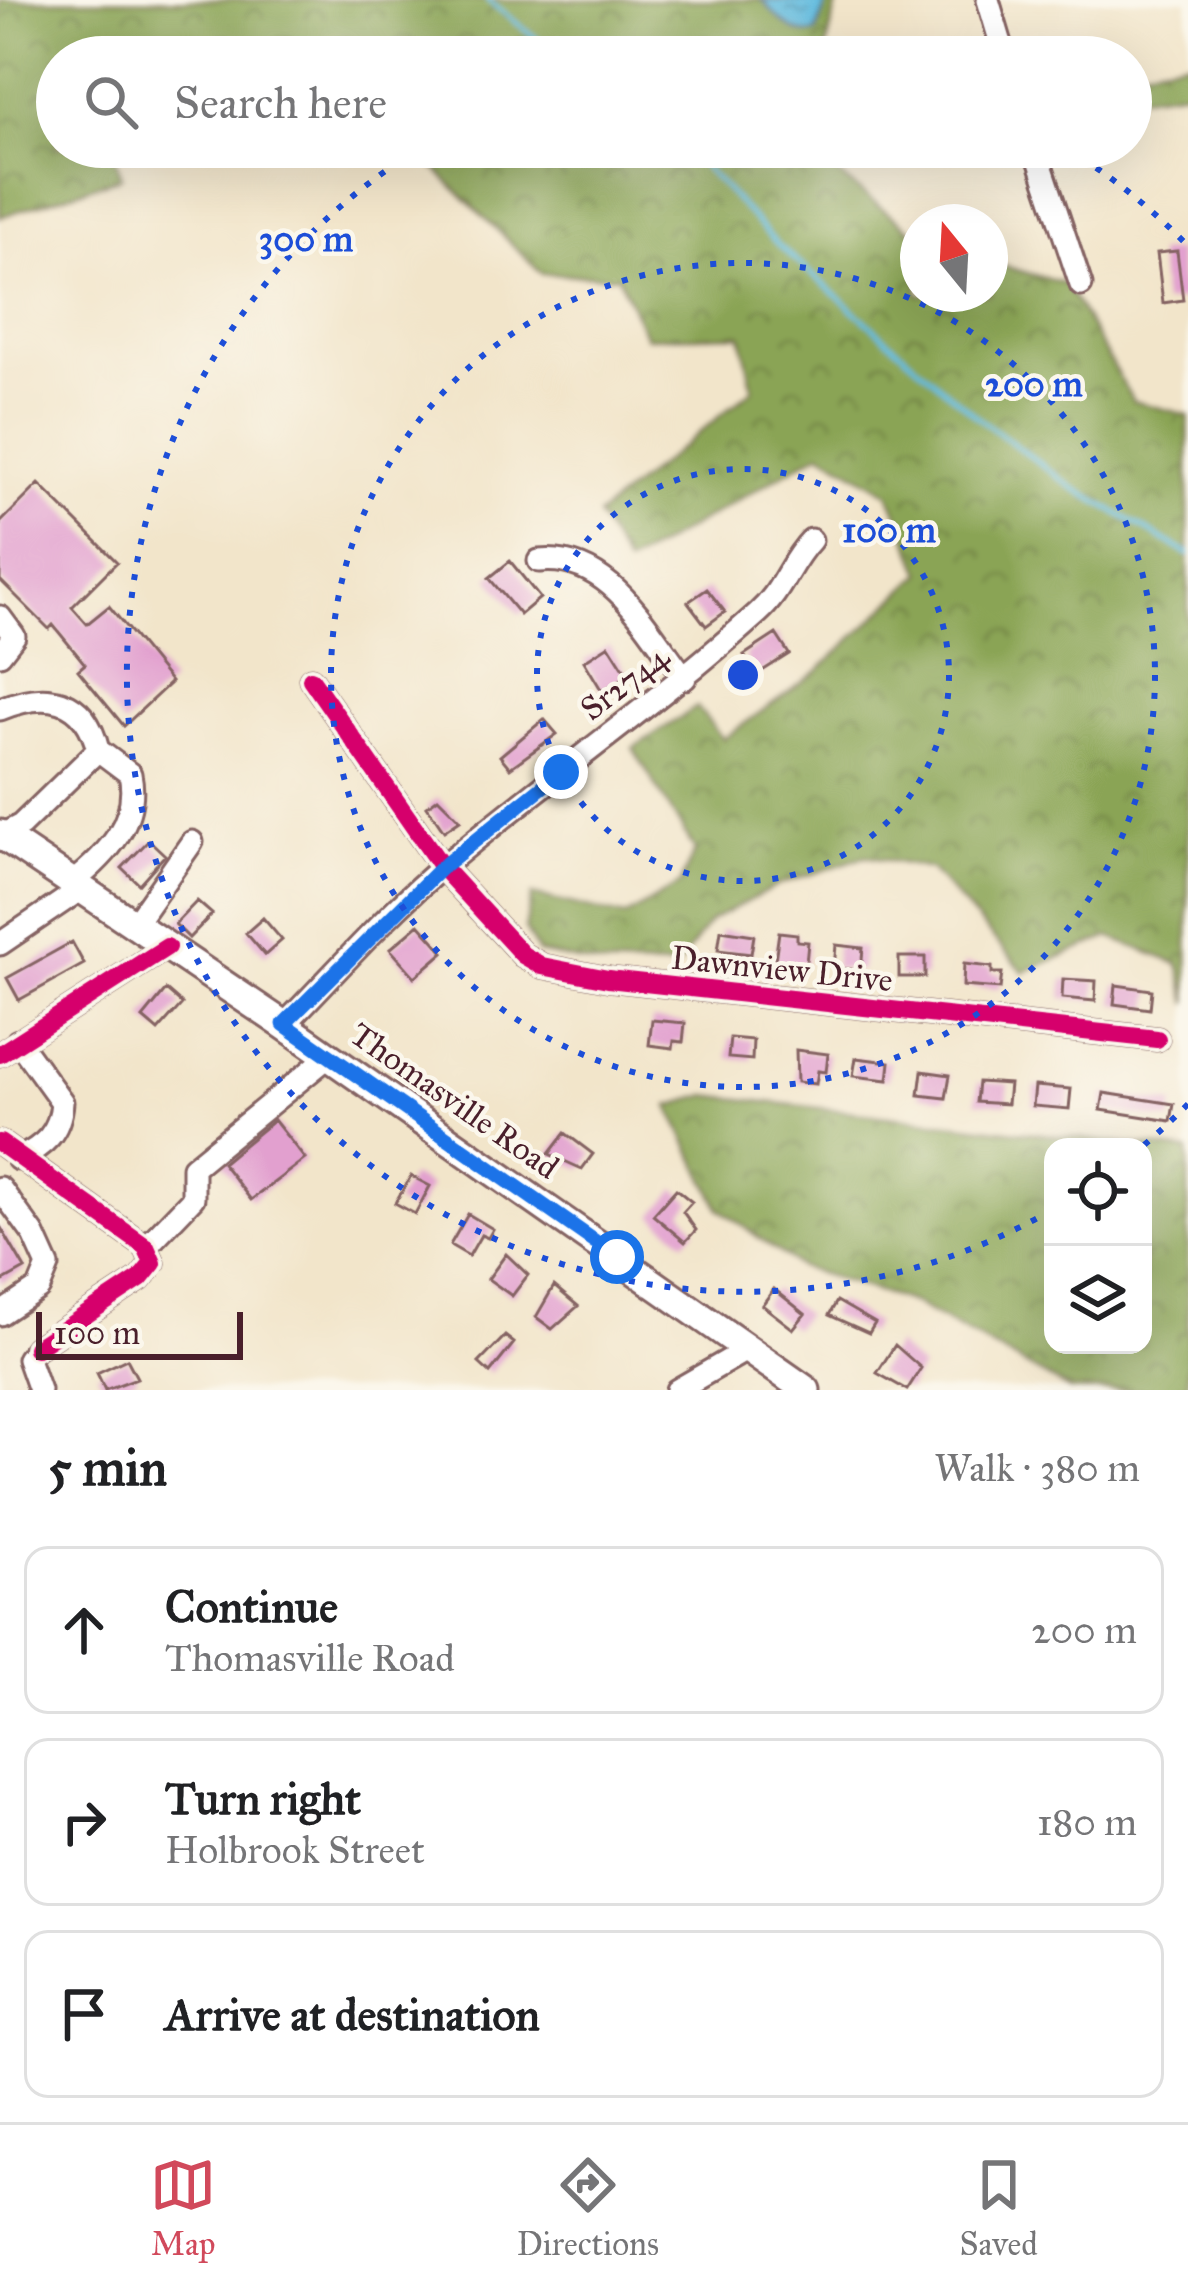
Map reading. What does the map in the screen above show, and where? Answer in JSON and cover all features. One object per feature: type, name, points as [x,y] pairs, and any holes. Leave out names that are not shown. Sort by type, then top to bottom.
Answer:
[{"type":"main road","name":"Thomasville Road","points":[[0,835],[284,1024],[806,1390]]},
{"type":"street","points":[[988,0],[999,36]]},
{"type":"street","points":[[1042,168],[1081,285]]},
{"type":"street","name":"Sr2744","points":[[284,1024],[442,867],[692,673],[781,589],[792,563],[811,540]]},
{"type":"street","points":[[539,561],[562,558],[606,578],[692,673]]},
{"type":"street","points":[[0,617],[14,636],[0,654]]},
{"type":"street","name":"Dawnview Drive","points":[[310,679],[442,867],[523,955],[542,965],[608,979],[1157,1039]]},
{"type":"street","points":[[0,709],[41,696],[65,700],[83,714],[98,750],[130,774],[134,793],[127,820],[112,847],[77,886],[0,944]]},
{"type":"street","points":[[0,835],[21,825],[98,750]]},
{"type":"street","points":[[134,925],[192,842]]},
{"type":"street","points":[[19,1159],[46,1144],[59,1121],[62,1102],[9,1048],[167,947]]},
{"type":"street","points":[[146,1247],[193,1198],[194,1167],[329,1056]]},
{"type":"street","points":[[0,1143],[146,1247],[153,1262],[140,1279],[36,1348],[28,1360],[39,1390]]},
{"type":"street","points":[[0,1188],[34,1235],[48,1266],[39,1288],[0,1314]]},
{"type":"street","points":[[676,1390],[748,1349]]},
{"type":"green space","points":[[0,0],[838,0],[829,36],[36,36],[36,168],[118,168],[121,177],[0,217]]},
{"type":"green space","points":[[1188,60],[1188,90],[1152,94],[1152,66]]},
{"type":"green space","points":[[434,168],[834,168],[900,221],[900,312],[1008,312],[1008,267],[1065,284],[1133,401],[1188,415],[1188,1004],[1179,964],[1109,937],[1024,972],[930,869],[866,856],[779,885],[710,921],[677,967],[602,966],[538,953],[525,929],[532,895],[625,917],[680,884],[695,850],[633,748],[697,707],[723,739],[818,671],[922,573],[889,493],[821,452],[626,565],[597,516],[753,389],[741,335],[646,337],[618,276],[542,274]]},
{"type":"green space","points":[[707,1095],[1076,1138],[1044,1138],[1044,1354],[1152,1354],[1152,1147],[1188,1151],[1188,1390],[1070,1390],[912,1303],[799,1267],[720,1209],[669,1106]]},
{"type":"water","points":[[762,0],[828,0],[816,33],[807,34],[786,24]]},
{"type":"building","points":[[1177,251],[1183,300],[1163,303],[1157,253]]},
{"type":"building","points":[[39,484],[117,562],[72,607],[87,624],[109,606],[171,682],[124,726],[78,670],[85,664],[53,625],[49,629],[0,580],[0,523]]},
{"type":"building","points":[[510,561],[540,598],[520,615],[489,578]]},
{"type":"building","points":[[707,589],[725,612],[706,626],[688,602]]},
{"type":"building","points":[[776,634],[789,654],[756,675],[744,655]]},
{"type":"building","points":[[609,645],[628,675],[602,691],[584,661]]},
{"type":"building","points":[[544,719],[557,734],[510,768],[500,756]]},
{"type":"building","points":[[438,798],[460,820],[444,831],[427,806]]},
{"type":"building","points":[[149,840],[165,855],[139,884],[122,868]]},
{"type":"building","points":[[197,901],[212,914],[189,938],[175,924]]},
{"type":"building","points":[[263,918],[282,940],[265,955],[246,933]]},
{"type":"building","points":[[419,924],[444,952],[415,977],[390,949]]},
{"type":"building","points":[[721,930],[754,935],[751,954],[718,950]]},
{"type":"building","points":[[779,932],[797,934],[797,941],[808,942],[806,963],[775,960]]},
{"type":"building","points":[[72,942],[84,964],[19,1000],[7,978]]},
{"type":"building","points":[[836,945],[863,948],[861,970],[834,968]]},
{"type":"building","points":[[899,957],[925,957],[925,977],[899,977]]},
{"type":"building","points":[[964,964],[1002,973],[1000,989],[963,986]]},
{"type":"building","points":[[1063,979],[1096,981],[1095,1001],[1062,998]]},
{"type":"building","points":[[1116,985],[1152,990],[1150,1009],[1114,1004]]},
{"type":"building","points":[[166,990],[182,1004],[158,1031],[143,1018]]},
{"type":"building","points":[[652,1020],[685,1023],[683,1042],[674,1041],[673,1048],[649,1045]]},
{"type":"building","points":[[730,1038],[753,1040],[752,1060],[728,1058]]},
{"type":"building","points":[[796,1050],[828,1054],[826,1072],[818,1071],[816,1084],[797,1082]]},
{"type":"building","points":[[856,1058],[890,1062],[888,1080],[853,1076]]},
{"type":"building","points":[[922,1071],[950,1075],[946,1098],[919,1095]]},
{"type":"building","points":[[978,1082],[1009,1084],[1007,1104],[976,1102]]},
{"type":"building","points":[[1035,1086],[1071,1089],[1069,1109],[1033,1106]]},
{"type":"building","points":[[1104,1093],[1174,1104],[1171,1121],[1101,1110]]},
{"type":"building","points":[[274,1120],[305,1159],[251,1200],[222,1163]]},
{"type":"building","points":[[565,1133],[593,1154],[582,1169],[549,1154]]},
{"type":"building","points":[[411,1176],[430,1186],[415,1214],[395,1203]]},
{"type":"building","points":[[676,1189],[692,1202],[683,1212],[696,1230],[685,1242],[653,1215]]},
{"type":"building","points":[[468,1214],[493,1229],[488,1238],[481,1235],[469,1256],[450,1245]]},
{"type":"building","points":[[0,1226],[25,1269],[0,1283]]},
{"type":"building","points":[[506,1254],[528,1275],[512,1296],[488,1279]]},
{"type":"building","points":[[554,1286],[578,1306],[552,1329],[536,1317]]},
{"type":"building","points":[[774,1289],[805,1314],[793,1329],[762,1305]]},
{"type":"building","points":[[837,1301],[875,1323],[869,1333],[829,1315]]},
{"type":"building","points":[[505,1336],[514,1343],[490,1373],[479,1363]]},
{"type":"building","points":[[895,1345],[921,1368],[907,1390],[877,1373]]},
{"type":"building","points":[[127,1359],[137,1378],[105,1390],[97,1373]]},
{"type":"waterway","points":[[487,0],[534,36]]},
{"type":"waterway","points":[[705,168],[777,244],[977,417],[1072,487],[1188,554]]},
{"type":"cycle path","points":[[311,679],[442,867],[523,955],[542,966],[608,979],[1157,1039]]},
{"type":"cycle path","points":[[0,1054],[167,947]]},
{"type":"cycle path","points":[[0,1143],[146,1247],[153,1263],[140,1279],[36,1348]]},
{"type":"route","points":[[561,772],[442,867],[284,1024],[617,1257]]}]
